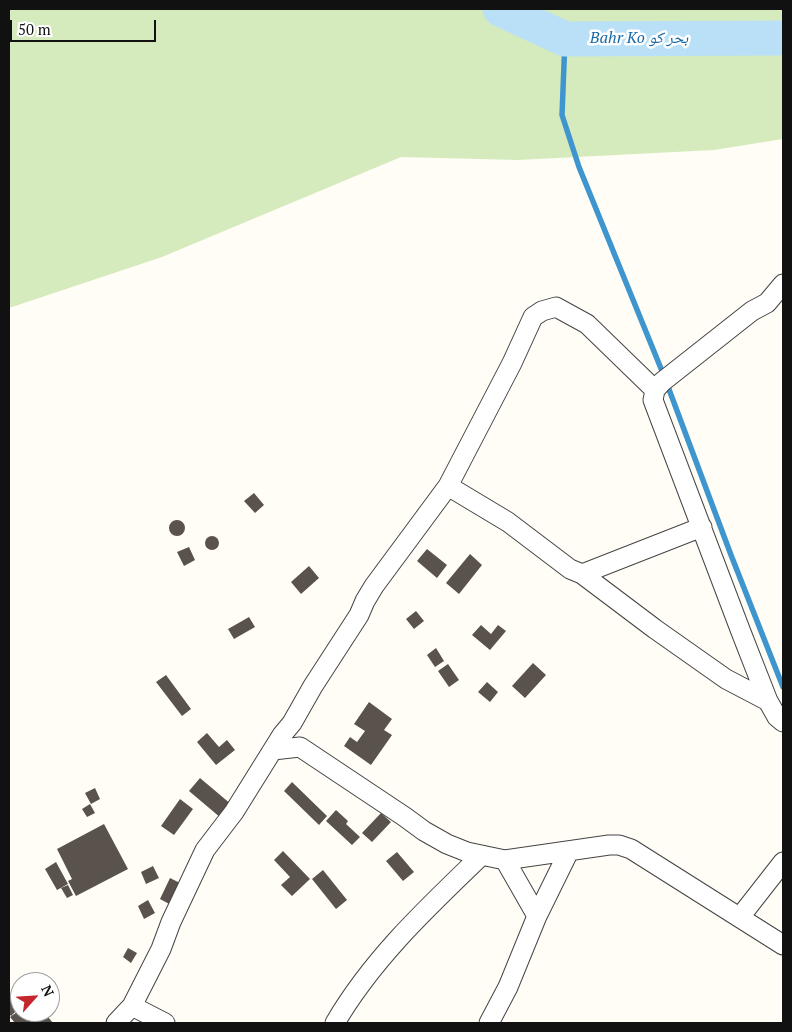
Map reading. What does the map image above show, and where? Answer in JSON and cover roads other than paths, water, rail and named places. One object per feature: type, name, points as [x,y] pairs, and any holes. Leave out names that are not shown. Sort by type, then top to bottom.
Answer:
[{"type":"street","points":[[783,284],[775,303],[752,311],[662,383],[653,400],[768,701],[777,717],[783,722]]},
{"type":"street","points":[[116,1023],[132,1006],[161,949],[204,850],[234,812],[282,735],[292,723],[313,686],[359,615],[374,586],[448,486],[534,317],[542,311],[556,308],[587,324],[662,383]]},
{"type":"street","points":[[448,486],[508,522],[570,569],[582,574],[726,679],[768,701]]},
{"type":"street","points":[[582,574],[702,527]]},
{"type":"street","points":[[292,723],[300,747],[424,831],[447,844],[505,860],[610,844],[619,845],[631,849],[783,945]]},
{"type":"street","points":[[273,750],[300,747]]},
{"type":"street","points":[[489,1023],[508,988],[537,916],[569,851]]},
{"type":"street","points":[[335,1023],[349,999],[387,950],[482,855]]},
{"type":"street","points":[[505,860],[537,916]]},
{"type":"street","points":[[740,917],[783,862]]},
{"type":"street","points":[[132,1006],[165,1023]]},
{"type":"waterway","name":"Bahr Ko بحر كو","points":[[500,9],[565,39],[783,38]]},
{"type":"waterway","points":[[565,39],[562,115],[579,167],[664,376],[783,687]]}]
